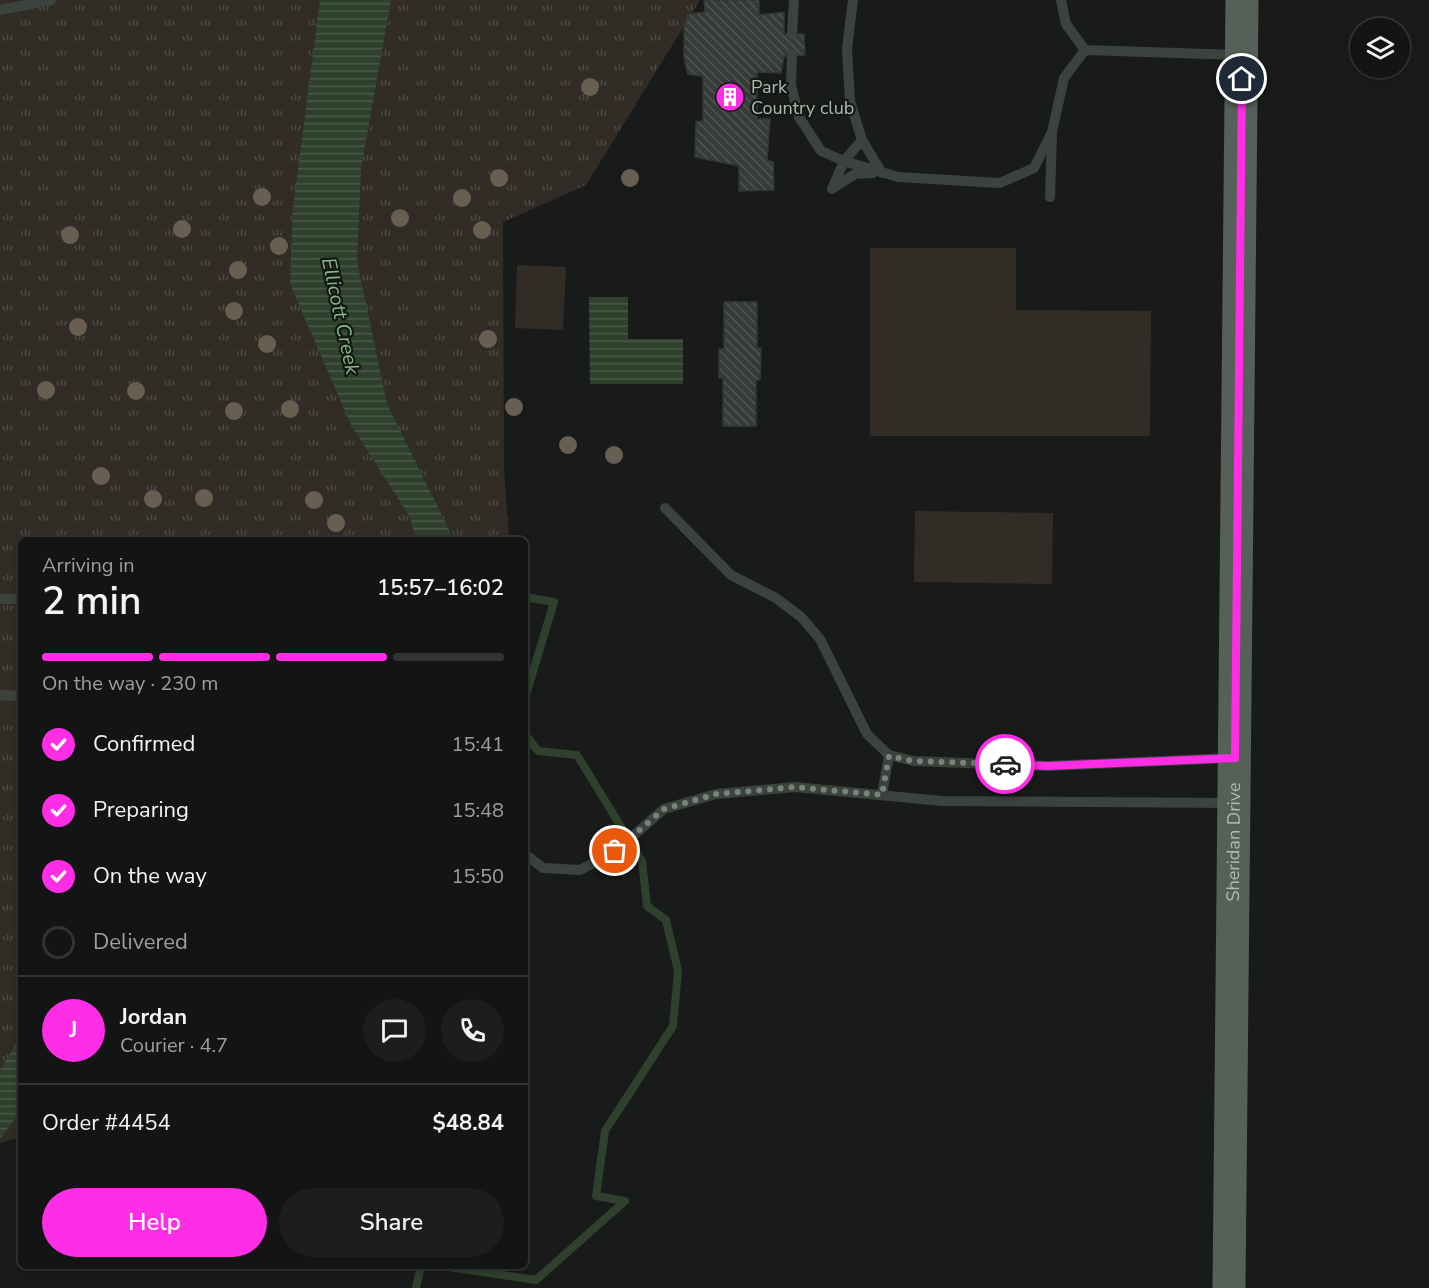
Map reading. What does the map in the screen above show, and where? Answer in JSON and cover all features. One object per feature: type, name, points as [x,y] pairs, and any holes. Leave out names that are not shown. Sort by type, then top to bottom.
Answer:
[{"type":"main road","name":"Sheridan Drive","points":[[1229,1288],[1242,0]]},
{"type":"lane","points":[[0,10],[51,0]]},
{"type":"lane","points":[[792,34],[794,0]]},
{"type":"lane","points":[[853,0],[847,49],[850,101],[862,140],[882,173]]},
{"type":"lane","points":[[1061,0],[1066,24],[1085,50]]},
{"type":"lane","points":[[1085,50],[1242,55]]},
{"type":"lane","points":[[1050,197],[1052,132],[1064,78],[1085,50]]},
{"type":"lane","points":[[792,55],[791,85],[799,117],[821,152],[882,173],[898,177],[1000,183],[1034,168],[1052,132]]},
{"type":"lane","points":[[862,140],[844,161],[832,189],[855,174],[882,173]]},
{"type":"lane","points":[[666,508],[731,575],[776,598],[801,617],[820,639],[867,734],[889,756],[913,761],[1047,766],[1235,758]]},
{"type":"lane","points":[[0,599],[18,599]]},
{"type":"lane","points":[[0,695],[18,696]]},
{"type":"lane","points":[[882,795],[889,756]]},
{"type":"lane","points":[[528,856],[543,868],[580,870],[615,851],[664,809],[716,794],[795,787],[942,801],[1235,802]]},
{"type":"green space","points":[[0,0],[700,0],[586,185],[503,222],[504,470],[509,537],[18,537],[18,1138],[0,1143]]},
{"type":"green space","points":[[870,248],[1016,248],[1016,310],[1151,311],[1150,436],[870,436]]},
{"type":"green space","points":[[517,265],[566,267],[563,330],[515,328]]},
{"type":"green space","points":[[915,511],[1053,513],[1052,584],[914,582]]},
{"type":"water","name":"Ellicott Creek","points":[[320,0],[391,0],[361,168],[357,262],[387,404],[453,537],[415,537],[410,517],[351,425],[290,284],[293,208]]},
{"type":"water","points":[[589,297],[628,297],[628,339],[683,339],[683,384],[590,384]]},
{"type":"water","points":[[18,1040],[18,1114],[0,1139],[0,1070]]},
{"type":"building","name":"Park Country club","points":[[704,0],[759,0],[759,15],[784,12],[784,34],[804,34],[805,55],[784,56],[781,73],[757,72],[757,119],[770,119],[767,160],[773,162],[774,190],[739,191],[739,166],[695,157],[696,122],[703,121],[703,76],[688,74],[684,58],[684,27],[688,14],[705,12]]},
{"type":"building","points":[[724,302],[757,302],[757,348],[761,348],[760,380],[756,380],[756,426],[723,426],[723,378],[719,378],[719,349],[724,349]]},
{"type":"waterway","points":[[528,598],[554,602],[528,688]]},
{"type":"waterway","points":[[462,1269],[536,1280],[625,1201],[596,1196],[605,1131],[673,1026],[678,971],[666,920],[647,906],[642,861],[577,755],[538,751],[528,738]]},
{"type":"waterway","points":[[416,1288],[420,1269]]},
{"type":"way so far","points":[[615,851],[664,809],[716,794],[795,787],[882,795],[889,756],[913,761],[1005,764]]},
{"type":"place","name":"Park Country club","points":[[730,97]]},
{"type":"route","points":[[1005,764],[1047,766],[1235,758],[1242,79]]}]
